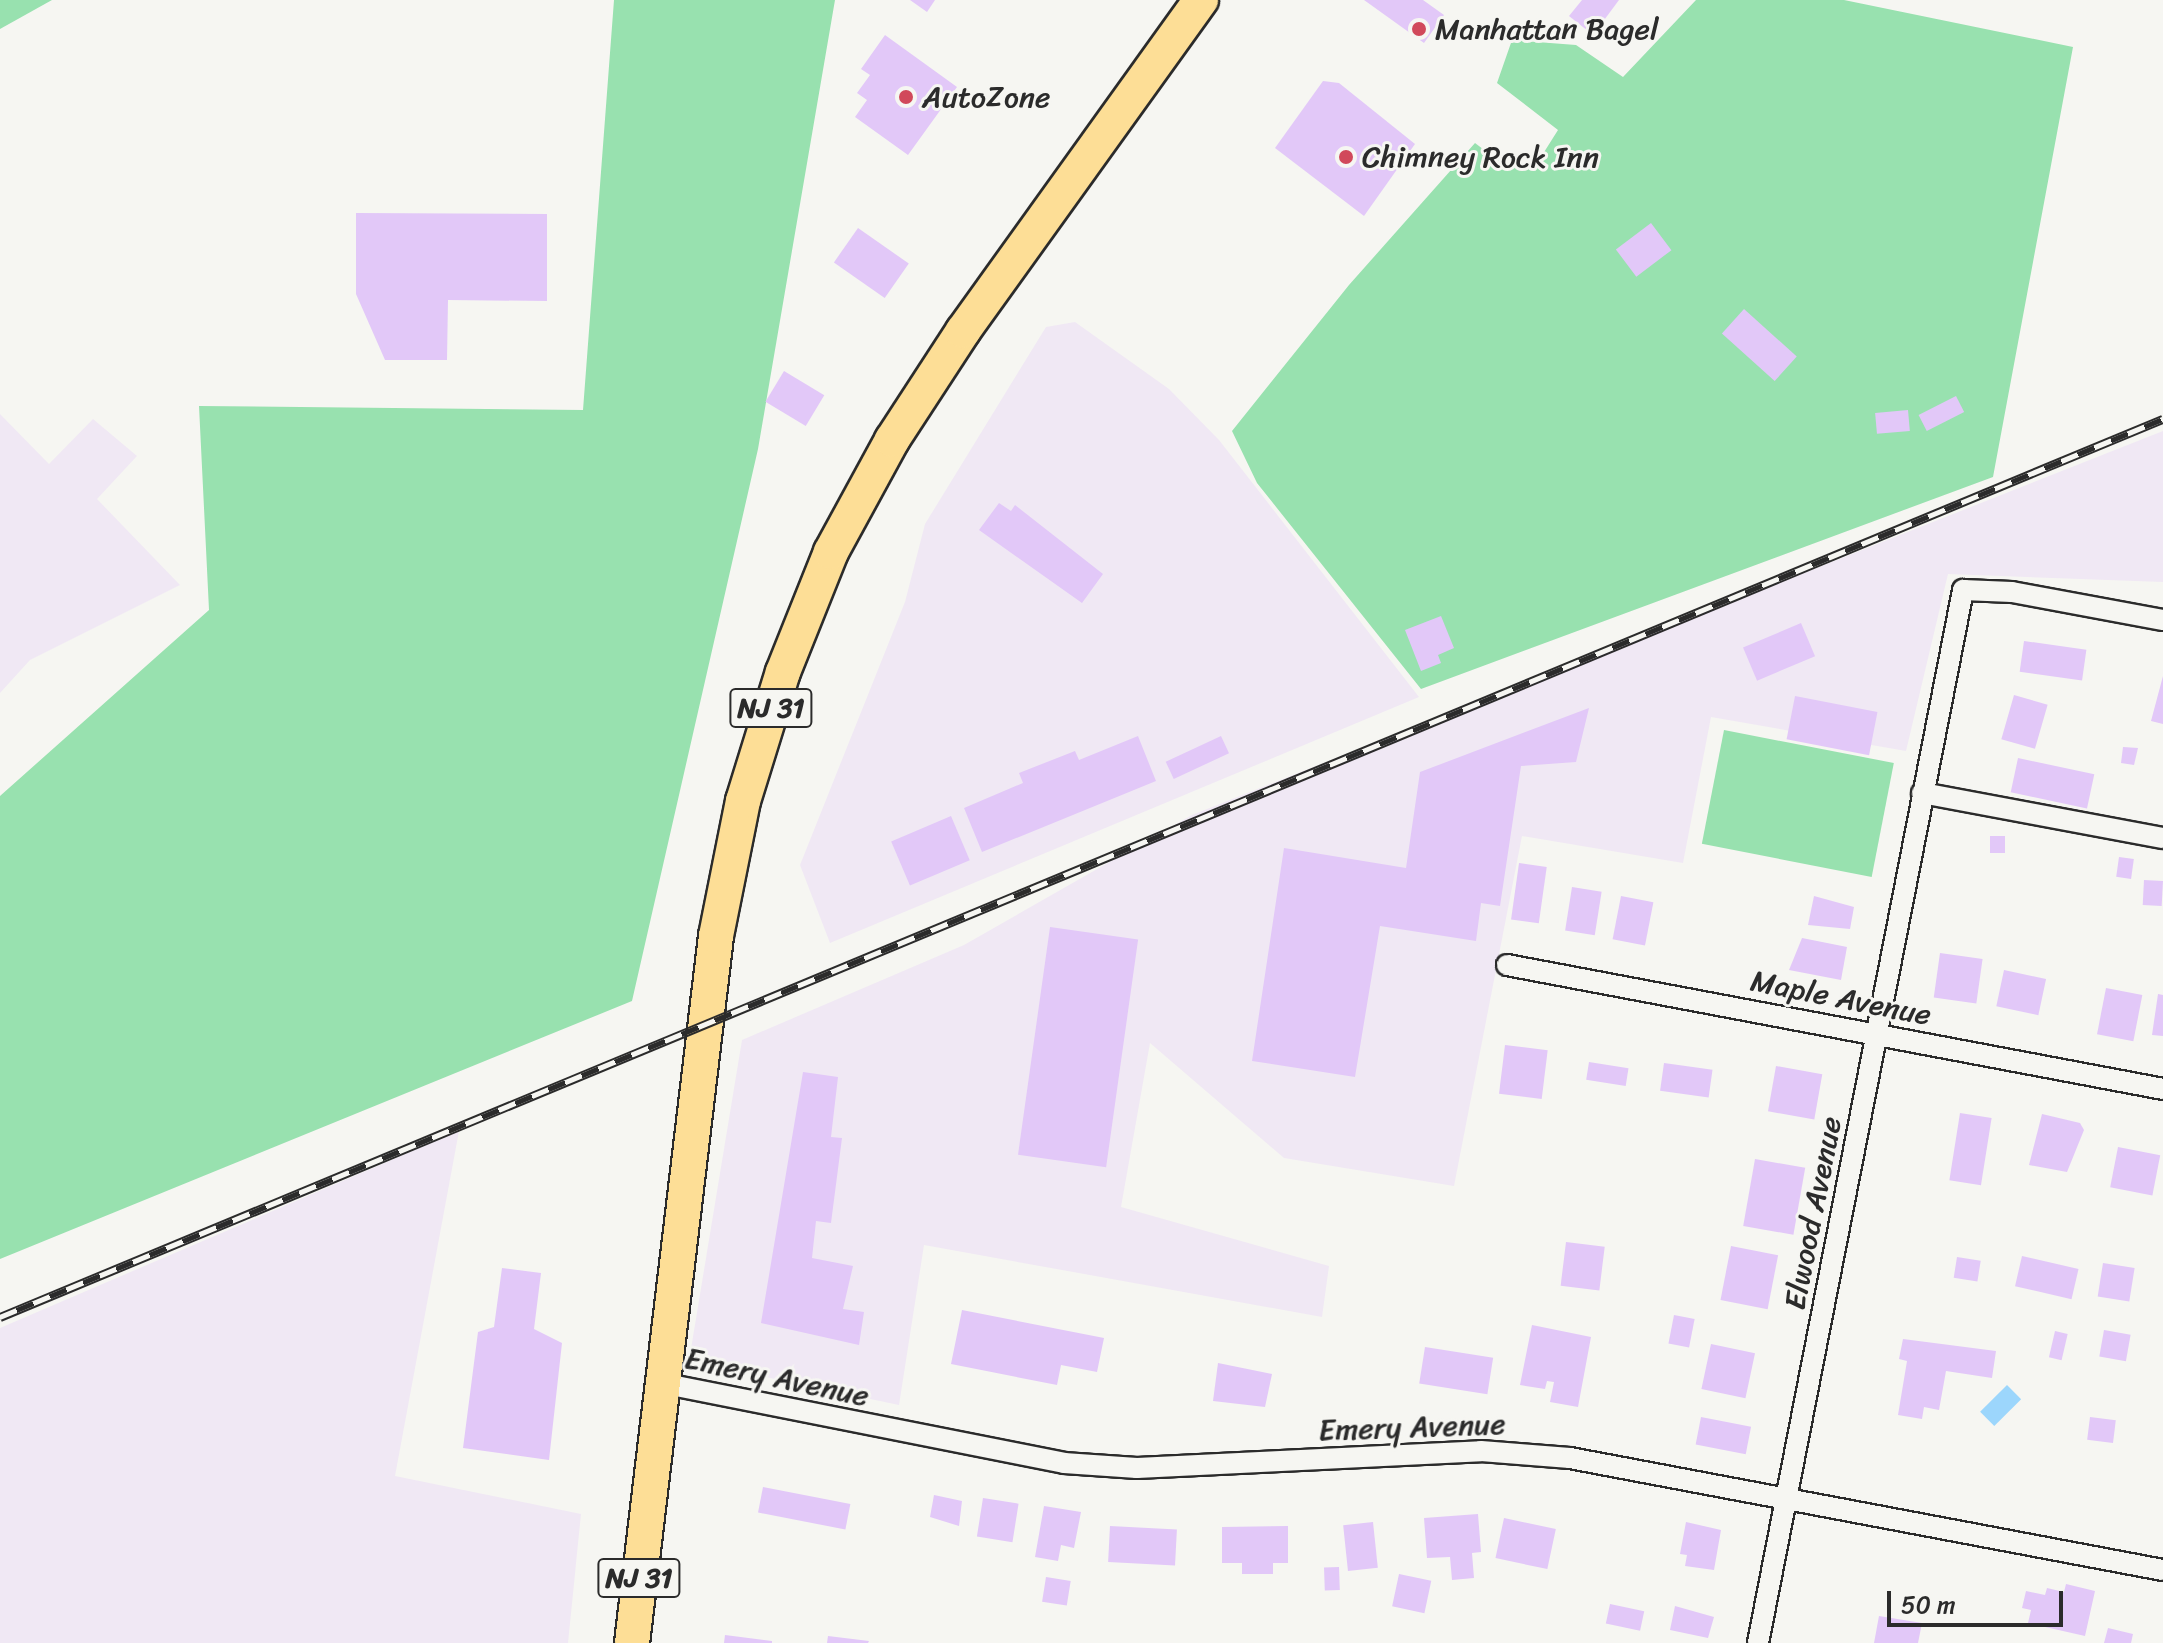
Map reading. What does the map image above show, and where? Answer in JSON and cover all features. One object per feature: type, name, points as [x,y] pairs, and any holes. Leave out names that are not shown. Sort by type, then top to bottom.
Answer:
[{"type":"highway","name":"NJ 31","points":[[632,1643],[706,1004],[729,868],[762,736],[805,612],[831,552],[926,386],[1196,6]]},
{"type":"street","name":"Elwood Avenue","points":[[1758,1643],[1963,590],[2012,592],[2163,620]]},
{"type":"street","points":[[1922,793],[2163,838]]},
{"type":"street","name":"Maple Avenue","points":[[1507,965],[2163,1089]]},
{"type":"street","name":"Emery Avenue","points":[[661,1383],[1064,1463],[1137,1468],[1481,1451],[1570,1458],[2163,1570]]},
{"type":"shaded area","points":[[1075,322],[1169,389],[1219,440],[1419,697],[830,943],[800,865],[905,602],[925,524],[1046,327]]},
{"type":"shaded area","points":[[0,414],[49,464],[93,419],[137,456],[97,499],[180,585],[30,660],[0,693]]},
{"type":"shaded area","points":[[2163,431],[2163,582],[1948,574],[1906,751],[1711,717],[1683,863],[1522,836],[1454,1186],[1284,1158],[1150,1043],[1121,1207],[1329,1266],[1322,1317],[924,1245],[899,1405],[689,1361],[742,1040],[964,945],[1192,815]]},
{"type":"shaded area","points":[[459,1131],[395,1476],[581,1514],[568,1643],[0,1643],[0,1328]]},
{"type":"green space","points":[[0,0],[52,0],[0,29]]},
{"type":"green space","points":[[614,0],[835,0],[758,449],[632,1001],[0,1259],[0,796],[209,610],[199,406],[583,410]]},
{"type":"green space","points":[[1696,0],[1844,0],[2073,47],[1993,477],[1421,689],[1257,483],[1232,431],[1349,285],[1475,143],[1496,159],[1534,168],[1558,130],[1497,83],[1512,40],[1576,45],[1623,77]]},
{"type":"green space","points":[[1724,730],[1894,763],[1872,877],[1702,844]]},
{"type":"water","points":[[2007,1385],[2021,1399],[1994,1426],[1980,1412]]},
{"type":"building","points":[[910,0],[935,0],[927,12]]},
{"type":"building","name":"Manhattan Bagel","points":[[1364,0],[1423,0],[1444,15],[1424,43]]},
{"type":"building","points":[[1582,0],[1619,0],[1593,35],[1569,16]]},
{"type":"building","name":"AutoZone","points":[[885,35],[957,87],[908,155],[855,117],[867,100],[857,93],[870,75],[861,69]]},
{"type":"building","name":"Chimney Rock Inn","points":[[1323,81],[1339,83],[1415,144],[1364,216],[1275,148]]},
{"type":"building","points":[[356,213],[547,214],[547,301],[448,300],[447,360],[385,360],[356,294]]},
{"type":"building","points":[[1651,223],[1671,250],[1636,277],[1616,249]]},
{"type":"building","points":[[858,228],[909,264],[885,298],[834,262]]},
{"type":"building","points":[[1744,309],[1797,357],[1775,381],[1722,334]]},
{"type":"building","points":[[784,371],[824,395],[806,426],[765,402]]},
{"type":"building","points":[[1956,396],[1964,412],[1927,431],[1919,415]]},
{"type":"building","points":[[1908,410],[1910,431],[1877,434],[1875,413]]},
{"type":"building","points":[[999,503],[1011,511],[1015,505],[1103,574],[1082,603],[979,530]]},
{"type":"building","points":[[1441,616],[1454,648],[1438,655],[1441,663],[1421,671],[1405,630]]},
{"type":"building","points":[[1801,623],[1815,656],[1757,681],[1743,648]]},
{"type":"building","points":[[2024,641],[2086,650],[2082,680],[2020,672]]},
{"type":"building","points":[[2163,676],[2163,724],[2151,721]]},
{"type":"building","points":[[2014,695],[2048,705],[2035,749],[2001,739]]},
{"type":"building","points":[[1795,696],[1877,712],[1869,755],[1787,739]]},
{"type":"building","points":[[1589,708],[1576,762],[1521,766],[1500,906],[1481,903],[1476,941],[1380,926],[1355,1077],[1252,1061],[1284,848],[1406,868],[1420,772]]},
{"type":"building","points":[[1138,736],[1156,781],[982,852],[964,808],[1023,783],[1019,773],[1075,751],[1079,760]]},
{"type":"building","points":[[1221,736],[1229,753],[1174,779],[1166,762]]},
{"type":"building","points":[[2123,747],[2138,748],[2134,765],[2121,763]]},
{"type":"building","points":[[2018,758],[2094,774],[2087,808],[2011,792]]},
{"type":"building","points":[[951,816],[970,860],[910,886],[891,841]]},
{"type":"building","points":[[1990,836],[2005,836],[2005,853],[1990,853]]},
{"type":"building","points":[[2119,857],[2134,859],[2131,879],[2116,877]]},
{"type":"building","points":[[1519,863],[1547,867],[1539,923],[1511,919]]},
{"type":"building","points":[[2144,880],[2163,881],[2162,906],[2143,905]]},
{"type":"building","points":[[1572,887],[1602,892],[1595,935],[1565,930]]},
{"type":"building","points":[[1621,896],[1653,902],[1645,945],[1613,939]]},
{"type":"building","points":[[1814,896],[1854,907],[1850,929],[1808,925]]},
{"type":"building","points":[[1050,927],[1138,939],[1106,1167],[1018,1155]]},
{"type":"building","points":[[1802,938],[1847,947],[1841,980],[1789,970]]},
{"type":"building","points":[[1940,953],[1983,959],[1976,1004],[1934,998]]},
{"type":"building","points":[[2004,970],[2046,979],[2038,1015],[1996,1006]]},
{"type":"building","points":[[2106,988],[2142,995],[2133,1041],[2097,1034]]},
{"type":"building","points":[[2158,994],[2163,995],[2163,1036],[2152,1035]]},
{"type":"building","points":[[1505,1045],[1548,1050],[1542,1099],[1499,1094]]},
{"type":"building","points":[[1589,1062],[1629,1068],[1626,1086],[1586,1080]]},
{"type":"building","points":[[1664,1063],[1713,1070],[1709,1098],[1660,1091]]},
{"type":"building","points":[[1776,1066],[1822,1074],[1814,1119],[1768,1111]]},
{"type":"building","points":[[803,1072],[838,1077],[831,1137],[842,1138],[831,1223],[816,1221],[812,1258],[853,1266],[843,1309],[864,1312],[859,1345],[761,1323]]},
{"type":"building","points":[[1960,1113],[1992,1118],[1981,1185],[1949,1180]]},
{"type":"building","points":[[2042,1114],[2080,1123],[2084,1130],[2067,1172],[2029,1165]]},
{"type":"building","points":[[2118,1147],[2160,1155],[2152,1195],[2110,1187]]},
{"type":"building","points":[[1755,1159],[1805,1168],[1793,1235],[1743,1226]]},
{"type":"building","points":[[1566,1242],[1605,1247],[1599,1290],[1561,1286]]},
{"type":"building","points":[[1731,1246],[1778,1255],[1768,1309],[1721,1300]]},
{"type":"building","points":[[2022,1256],[2079,1269],[2072,1299],[2015,1286]]},
{"type":"building","points":[[1957,1257],[1981,1261],[1977,1281],[1954,1278]]},
{"type":"building","points":[[2103,1263],[2135,1268],[2129,1302],[2098,1297]]},
{"type":"building","points":[[502,1268],[541,1273],[534,1329],[562,1343],[549,1460],[463,1448],[478,1332],[494,1327]]},
{"type":"building","points":[[962,1310],[1104,1338],[1097,1372],[1061,1365],[1057,1385],[951,1364]]},
{"type":"building","points":[[1674,1315],[1695,1319],[1689,1347],[1668,1343]]},
{"type":"building","points":[[1532,1325],[1591,1337],[1578,1407],[1550,1402],[1554,1382],[1547,1381],[1545,1389],[1520,1385]]},
{"type":"building","points":[[2104,1330],[2131,1335],[2126,1361],[2099,1357]]},
{"type":"building","points":[[2055,1331],[2068,1334],[2062,1360],[2049,1357]]},
{"type":"building","points":[[1903,1339],[1996,1351],[1992,1378],[1946,1371],[1939,1410],[1924,1407],[1922,1419],[1898,1415],[1907,1361],[1899,1359]]},
{"type":"building","points":[[1711,1344],[1755,1353],[1745,1398],[1701,1389]]},
{"type":"building","points":[[1425,1347],[1493,1358],[1487,1394],[1419,1384]]},
{"type":"building","points":[[1218,1363],[1272,1374],[1265,1407],[1213,1401]]},
{"type":"building","points":[[1701,1417],[1751,1427],[1746,1454],[1696,1444]]},
{"type":"building","points":[[2090,1417],[2116,1420],[2113,1443],[2087,1440]]},
{"type":"building","points":[[763,1487],[850,1504],[845,1530],[758,1513]]},
{"type":"building","points":[[934,1495],[962,1501],[959,1526],[930,1517]]},
{"type":"building","points":[[983,1498],[1019,1504],[1012,1542],[977,1537]]},
{"type":"building","points":[[1044,1506],[1081,1512],[1074,1548],[1061,1545],[1058,1561],[1035,1557]]},
{"type":"building","points":[[1478,1514],[1481,1552],[1472,1553],[1474,1578],[1452,1580],[1450,1557],[1427,1558],[1424,1518]]},
{"type":"building","points":[[1504,1518],[1556,1529],[1547,1569],[1495,1558]]},
{"type":"building","points":[[1373,1522],[1378,1568],[1348,1571],[1343,1525]]},
{"type":"building","points":[[1686,1522],[1721,1530],[1714,1570],[1685,1566],[1687,1555],[1680,1554]]},
{"type":"building","points":[[1110,1526],[1177,1530],[1175,1565],[1108,1562]]},
{"type":"building","points":[[1288,1526],[1288,1563],[1273,1563],[1273,1574],[1242,1574],[1242,1563],[1222,1563],[1222,1527]]},
{"type":"building","points":[[1339,1567],[1340,1590],[1325,1591],[1324,1568]]},
{"type":"building","points":[[1399,1574],[1431,1581],[1424,1613],[1392,1606]]},
{"type":"building","points":[[1046,1577],[1071,1581],[1067,1606],[1042,1602]]},
{"type":"building","points":[[2066,1584],[2095,1591],[2085,1636],[2028,1623],[2031,1610],[2022,1608],[2026,1591],[2045,1595],[2047,1588],[2064,1592]]},
{"type":"building","points":[[1610,1604],[1644,1611],[1640,1631],[1606,1624]]},
{"type":"building","points":[[1675,1606],[1714,1617],[1708,1638],[1670,1630]]},
{"type":"building","points":[[1879,1616],[1922,1623],[1918,1643],[1874,1643]]},
{"type":"building","points":[[2108,1628],[2133,1634],[2131,1643],[2104,1643]]},
{"type":"building","points":[[725,1635],[772,1641],[772,1643],[724,1643]]},
{"type":"building","points":[[828,1636],[869,1641],[827,1643]]},
{"type":"railway","points":[[0,1317],[2163,419]]},
{"type":"place","name":"Manhattan Bagel","points":[[1419,29]]},
{"type":"place","name":"AutoZone","points":[[906,97]]},
{"type":"place","name":"Chimney Rock Inn","points":[[1346,157]]}]
